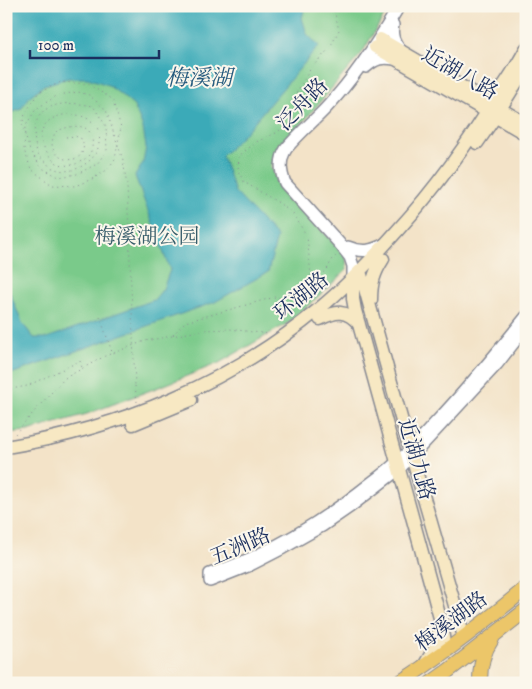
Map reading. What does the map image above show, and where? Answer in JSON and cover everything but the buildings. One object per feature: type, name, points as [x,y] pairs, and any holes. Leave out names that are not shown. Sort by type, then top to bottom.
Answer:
[{"type":"main road","name":"近湖八路","points":[[379,44],[522,127]]},
{"type":"main road","name":"环湖路","points":[[9,442],[46,440],[139,412],[196,388],[240,364],[303,322],[383,259],[437,198],[494,111],[509,86],[526,50]]},
{"type":"main road","name":"环湖路","points":[[509,86],[526,67]]},
{"type":"main road","points":[[509,86],[513,107],[522,127],[500,126],[475,139],[472,112],[467,95],[490,93],[509,86]]},
{"type":"main road","name":"环湖路","points":[[6,455],[48,448],[104,433],[151,417],[199,396],[251,368],[286,345],[320,319],[355,281],[475,139]]},
{"type":"main road","points":[[372,318],[371,297],[373,279],[383,259]]},
{"type":"main road","name":"近湖九路","points":[[355,281],[372,318],[464,637]]},
{"type":"main road","name":"近湖九路","points":[[355,281],[355,310],[439,615],[445,651]]},
{"type":"main road","points":[[320,319],[330,314],[347,313],[359,324]]},
{"type":"main road","name":"梅溪湖路","points":[[399,683],[464,637],[526,588]]},
{"type":"main road","points":[[456,610],[463,618],[471,622],[490,617]]},
{"type":"main road","name":"梅溪湖路","points":[[431,683],[448,677],[472,652],[526,610]]},
{"type":"main road","points":[[423,667],[437,644],[439,615]]},
{"type":"main road","points":[[480,682],[480,668],[483,655],[495,635]]},
{"type":"main road","points":[[464,637],[476,661],[480,682]]},
{"type":"main road","points":[[445,651],[448,677]]},
{"type":"street","name":"泛舟路","points":[[348,251],[295,189],[287,176],[285,164],[293,147],[333,106],[366,67],[399,6]]},
{"type":"street","name":"泛舟路","points":[[355,281],[356,257],[348,251],[285,183],[280,165],[286,148],[332,102],[379,44],[393,25],[403,6]]},
{"type":"street","points":[[366,67],[373,60],[398,55],[392,32],[393,25]]},
{"type":"street","points":[[355,281],[350,277],[351,270],[348,251],[367,251],[385,244]]},
{"type":"street","name":"五洲路","points":[[425,438],[526,317]]},
{"type":"street","name":"五洲路","points":[[398,465],[319,521],[252,559],[210,574],[210,581],[248,566],[283,548],[322,526],[370,491],[411,453],[497,364],[526,327]]},
{"type":"street","points":[[403,428],[410,437],[425,438],[419,458],[419,482]]},
{"type":"street","points":[[381,476],[388,459],[389,434]]},
{"type":"street","points":[[370,491],[395,484],[406,493]]},
{"type":"path","points":[[311,276],[307,236],[293,214],[279,203],[244,182],[238,171],[239,156],[256,142],[276,133],[292,121],[295,95],[311,68],[330,48],[339,30],[333,6]]},
{"type":"path","points":[[66,137],[74,136],[82,139],[84,146],[81,155],[75,159],[61,158],[54,151],[52,142],[55,132],[63,128],[85,128],[91,134],[92,144],[89,154],[78,163],[66,166],[54,161],[43,146],[41,136],[44,126],[54,118],[65,115],[79,115],[90,118],[97,127],[100,138],[98,152],[86,164],[70,171],[52,168],[39,156],[35,141],[34,125],[43,111],[56,105],[75,103],[93,106],[106,126],[107,150],[97,164],[77,174],[59,177],[42,168],[30,151],[22,125],[25,114],[38,93],[61,82],[88,84],[112,99],[121,127],[116,159],[107,170],[92,179],[75,186],[52,185],[31,169],[24,150],[25,127],[36,108],[58,94],[78,92],[89,95],[106,110],[123,160],[127,186],[134,386],[139,412]]},
{"type":"path","points":[[173,335],[185,322],[275,297],[290,300],[311,276],[320,275],[328,269],[332,259],[348,251]]},
{"type":"path","points":[[100,317],[112,353]]},
{"type":"path","points":[[9,442],[65,378],[112,353],[145,341],[204,330],[230,329],[283,337]]},
{"type":"path","points":[[6,390],[27,386],[80,360],[83,368]]},
{"type":"green space","name":"梅溪湖公园","points":[[6,6],[390,6],[362,53],[297,129],[271,166],[280,188],[346,255],[347,270],[290,322],[219,363],[87,414],[28,431],[6,433]]},
{"type":"water","name":"梅溪湖","points":[[6,6],[305,6],[302,18],[307,34],[319,46],[243,135],[222,156],[235,192],[277,237],[268,272],[215,302],[11,374],[6,374],[6,283],[22,323],[34,338],[47,338],[154,300],[163,289],[170,270],[135,176],[143,163],[146,147],[143,128],[134,106],[108,85],[88,78],[68,78],[44,85],[30,96],[21,109],[6,115]]}]
